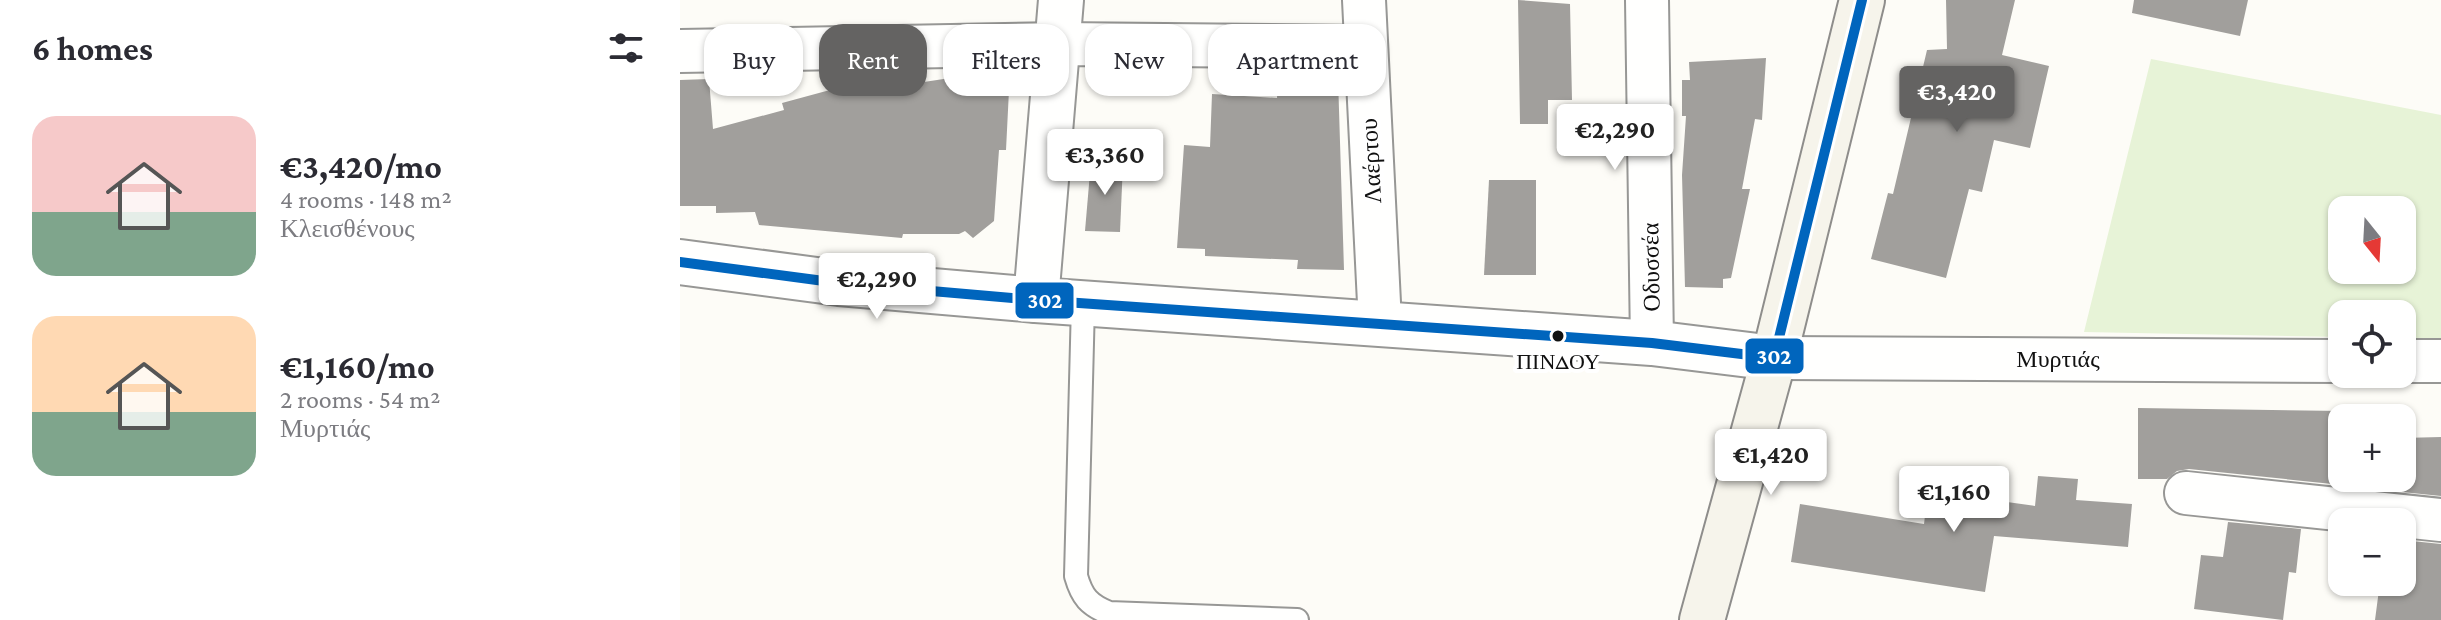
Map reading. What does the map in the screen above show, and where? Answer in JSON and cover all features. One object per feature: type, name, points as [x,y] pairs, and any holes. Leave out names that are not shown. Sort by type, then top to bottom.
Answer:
[{"type":"main road","points":[[1702,620],[1774,358],[1862,0]]},
{"type":"street","points":[[1059,24],[1061,0]]},
{"type":"street","name":"Λαέρτου","points":[[1364,0],[1365,24]]},
{"type":"street","name":"Οδυσσέα","points":[[1647,0],[1652,343]]},
{"type":"street","points":[[1069,44],[1208,45]]},
{"type":"street","points":[[680,51],[943,46]]},
{"type":"street","points":[[1036,300],[1054,96]]},
{"type":"street","name":"Λαέρτου","points":[[1368,96],[1380,323]]},
{"type":"street","points":[[680,262],[839,283],[1083,304],[1652,343],[1774,358]]},
{"type":"street","name":"Μυρτιάς","points":[[1774,358],[2328,361]]},
{"type":"street","points":[[2416,361],[2441,361]]},
{"type":"street","points":[[2186,493],[2441,520]]},
{"type":"lane","points":[[1083,304],[1076,576],[1081,594],[1091,606],[1109,613],[1297,620]]},
{"type":"green space","points":[[2151,59],[2441,115],[2441,338],[2416,338],[2416,300],[2328,300],[2328,337],[2084,332]]},
{"type":"building","points":[[1518,0],[1570,4],[1572,100],[1548,100],[1548,124],[1520,124]]},
{"type":"building","points":[[1946,0],[2015,0],[2002,55],[2049,66],[2030,148],[1994,140],[1982,192],[1969,189],[1946,278],[1871,259],[1888,193],[1893,194],[1927,50],[1947,49]]},
{"type":"building","points":[[2134,0],[2248,0],[2240,36],[2132,13]]},
{"type":"building","points":[[1766,58],[1762,120],[1755,119],[1742,189],[1750,189],[1731,278],[1723,279],[1723,288],[1685,287],[1682,175],[1686,116],[1682,116],[1682,80],[1690,80],[1689,62]]},
{"type":"building","points":[[704,79],[704,96],[710,96],[713,129],[784,110],[782,103],[819,93],[819,96],[927,96],[927,82],[943,79],[943,96],[1009,96],[1006,150],[999,150],[994,221],[973,238],[965,231],[959,234],[903,234],[902,238],[759,225],[755,212],[716,213],[716,206],[680,206],[680,80]]},
{"type":"building","points":[[1212,96],[1339,96],[1344,270],[1297,269],[1298,260],[1205,256],[1205,249],[1177,248],[1184,145],[1210,147]]},
{"type":"building","points":[[1091,161],[1123,163],[1120,232],[1085,231]]},
{"type":"building","points":[[1489,180],[1536,180],[1536,275],[1484,275]]},
{"type":"building","points":[[2138,408],[2328,411],[2328,484],[2189,469],[2177,471],[2167,479],[2138,479]]},
{"type":"building","points":[[2441,437],[2441,496],[2402,492],[2416,492],[2416,438]]},
{"type":"building","points":[[2038,476],[2078,479],[2076,500],[2132,504],[2128,547],[1994,536],[1985,592],[1791,562],[1800,504],[1924,524],[1928,491],[2035,506]]},
{"type":"building","points":[[2228,522],[2301,529],[2296,573],[2289,572],[2283,620],[2194,609],[2201,555],[2223,557]]},
{"type":"building","points":[[2416,541],[2441,544],[2441,620],[2375,620],[2378,596],[2416,596]]},
{"type":"transit line","name":"302","points":[[680,262],[839,283],[1036,300],[1652,343],[1774,358],[1862,0]]},
{"type":"place","name":"ΠΙΝΔΟΥ","points":[[1558,336]]}]
